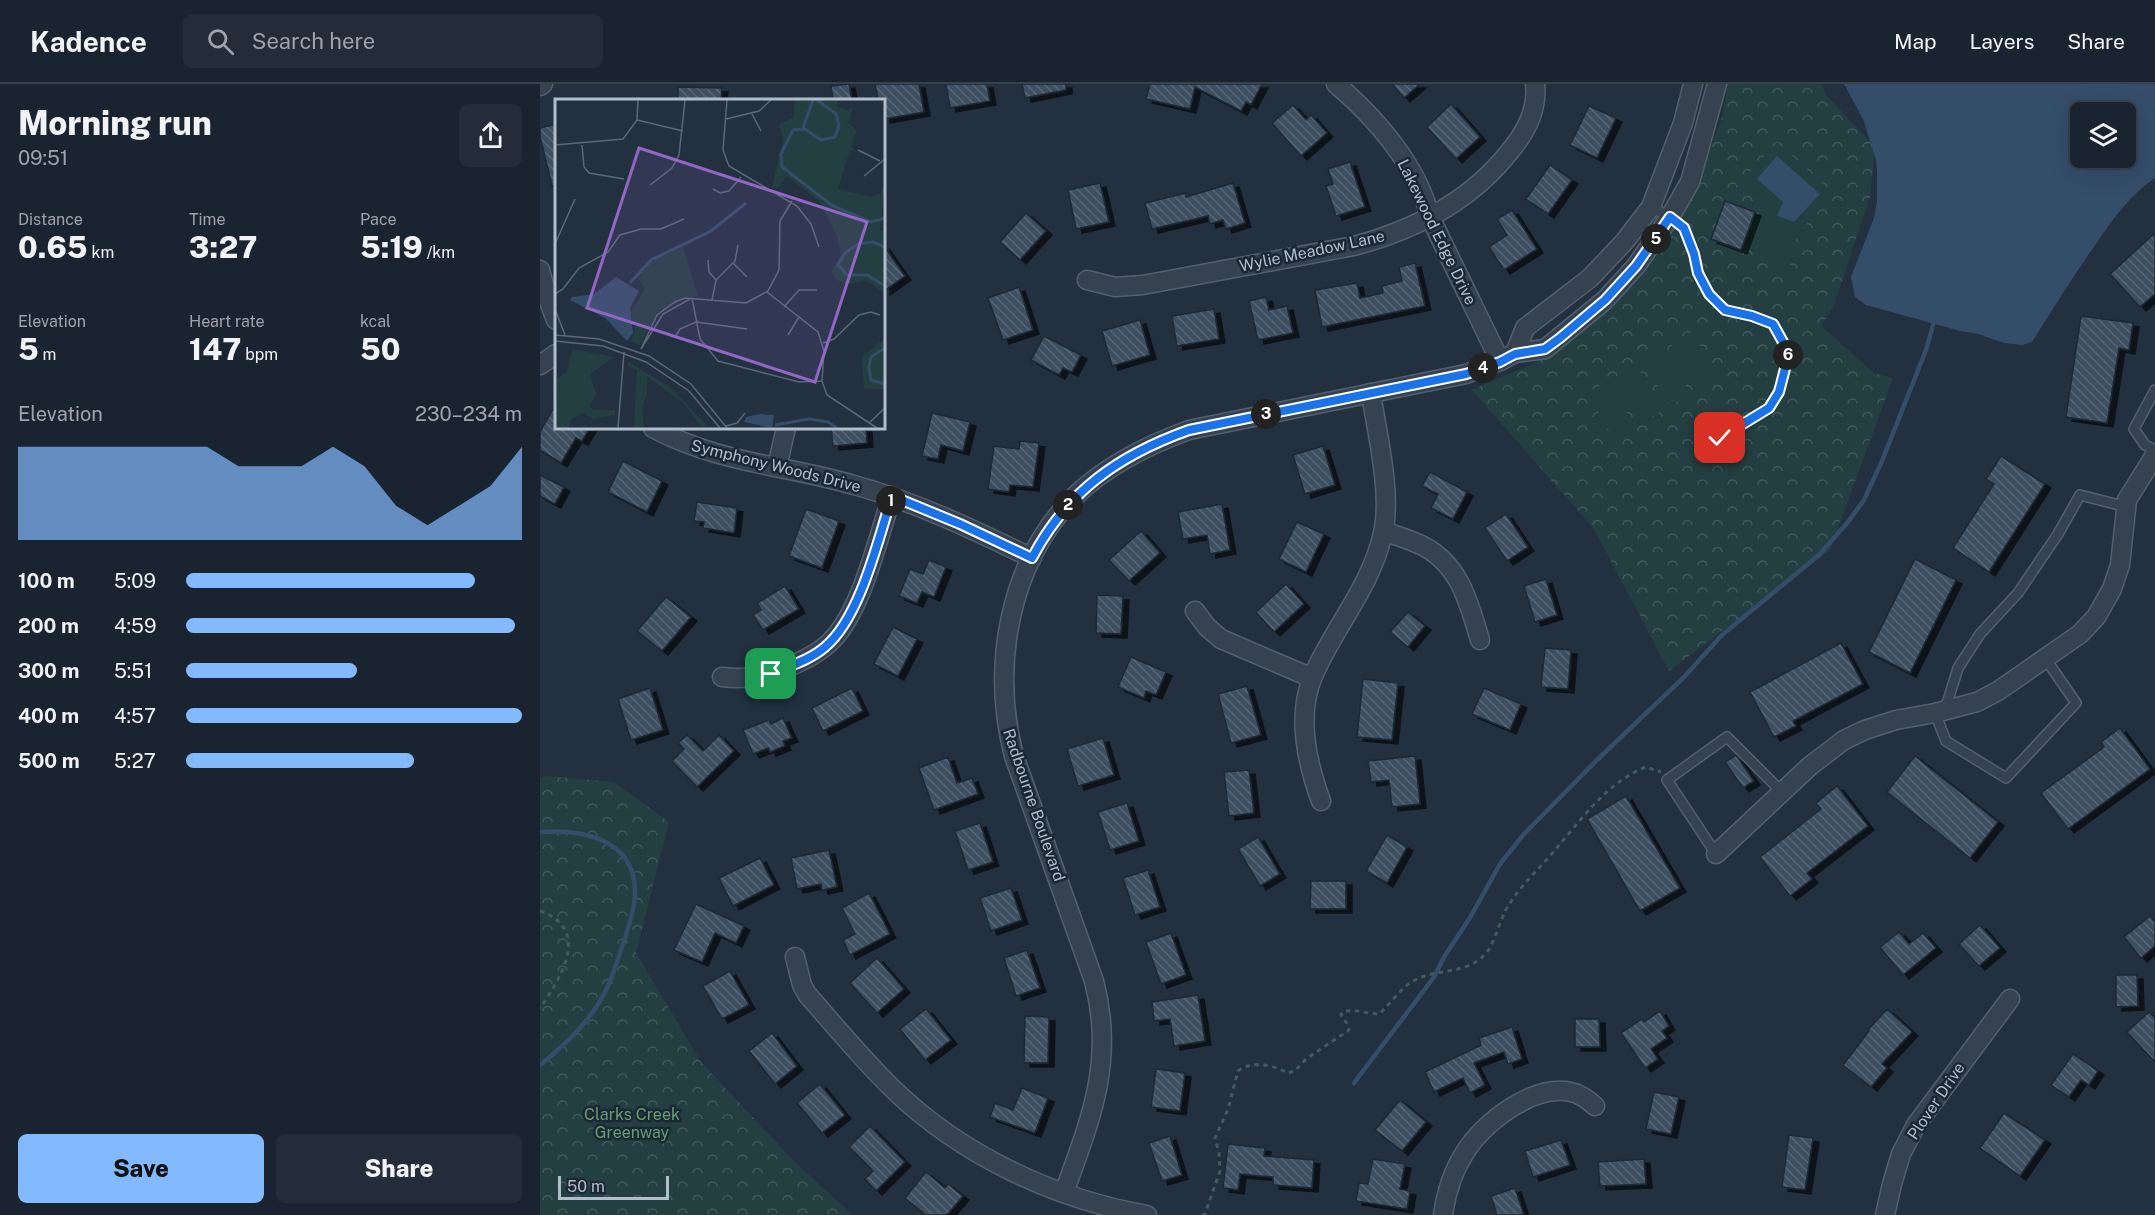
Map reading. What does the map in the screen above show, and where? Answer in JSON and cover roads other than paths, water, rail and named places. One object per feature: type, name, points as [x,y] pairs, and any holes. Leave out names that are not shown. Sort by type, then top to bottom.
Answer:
[{"type":"street","name":"Lakewood Edge Drive","points":[[1336,84],[1368,114],[1390,141],[1410,172],[1427,204],[1430,217],[1508,358]]},
{"type":"street","name":"Wylie Meadow Lane","points":[[1087,280],[1114,287],[1143,285],[1232,269],[1354,246],[1382,238],[1430,217],[1469,193],[1499,165],[1517,143],[1533,110],[1535,84]]},
{"type":"street","points":[[1508,358],[1525,328],[1590,278],[1625,241],[1651,207],[1683,123],[1693,84]]},
{"type":"street","name":"Radbourne Boulevard","points":[[1065,1193],[1096,1101],[1103,1043],[1101,1012],[1094,981],[1014,756],[1006,726],[1003,687],[1004,654],[1014,604],[1032,558],[1048,530],[1077,495],[1100,475],[1144,448],[1189,430],[1466,374],[1508,358],[1545,349],[1605,300],[1636,266],[1670,217],[1690,182],[1717,84]]},
{"type":"street","points":[[540,270],[555,317]]},
{"type":"street","points":[[540,365],[555,355]]},
{"type":"street","points":[[1321,801],[1311,773],[1305,735],[1308,692],[1312,678],[1331,640],[1369,576],[1384,531],[1385,491],[1371,393]]},
{"type":"street","name":"Symphony Woods Drive","points":[[655,429],[705,451],[853,484],[892,496],[960,524],[1032,558]]},
{"type":"street","points":[[777,467],[786,429]]},
{"type":"street","points":[[1716,854],[1810,766],[1844,740],[1896,720],[1977,702],[1998,691],[2080,634],[2106,603],[2120,565],[2127,500],[2155,455]]},
{"type":"street","points":[[722,677],[739,679],[771,674],[807,658],[833,640],[846,624],[855,606],[892,496]]},
{"type":"street","points":[[1384,531],[1426,548],[1448,566],[1460,581],[1468,597],[1480,640]]},
{"type":"street","points":[[1195,611],[1207,627],[1221,639],[1312,678]]},
{"type":"street","points":[[795,957],[802,985],[807,994],[864,1059],[901,1096],[940,1128],[979,1154],[1020,1175],[1107,1207],[1147,1215]]},
{"type":"street","name":"Plover Drive","points":[[1886,1215],[1901,1154],[1916,1125],[2010,999]]},
{"type":"street","points":[[1443,1215],[1448,1188],[1464,1153],[1479,1133],[1506,1110],[1543,1094],[1564,1091],[1574,1092],[1595,1106]]},
{"type":"lane","points":[[1651,207],[1684,228],[1694,254],[1698,273],[1709,294],[1725,310],[1773,324],[1789,353],[1779,392],[1769,408],[1720,438]]},
{"type":"lane","points":[[2155,390],[2134,429],[2145,445],[2155,450]]},
{"type":"lane","points":[[2045,658],[2076,704],[2006,778],[1946,741],[1940,711],[1958,668],[1980,634],[2018,593],[2058,534],[2080,495],[2127,507]]},
{"type":"lane","points":[[1716,854],[1667,780],[1727,737],[1782,792]]},
{"type":"water","points":[[1844,84],[2155,84],[2155,178],[2122,208],[2071,280],[2032,342],[2022,345],[2004,343],[1866,305],[1855,297],[1851,277],[1874,218],[1877,201],[1876,160],[1863,119]]},
{"type":"water","points":[[1777,156],[1820,194],[1794,222],[1777,216],[1783,202],[1757,179]]},
{"type":"waterway","points":[[1354,1083],[1434,977],[1500,864],[1524,834],[1684,677],[1722,635],[1819,555],[1848,522],[1864,500],[1882,461],[1926,350],[1935,318]]},
{"type":"waterway","points":[[540,832],[573,833],[604,841],[626,860],[633,874],[635,892],[628,929],[604,994],[580,1027],[540,1065]]},
{"type":"park label","name":"Clarks Creek Greenway","points":[[632,1123]]}]
